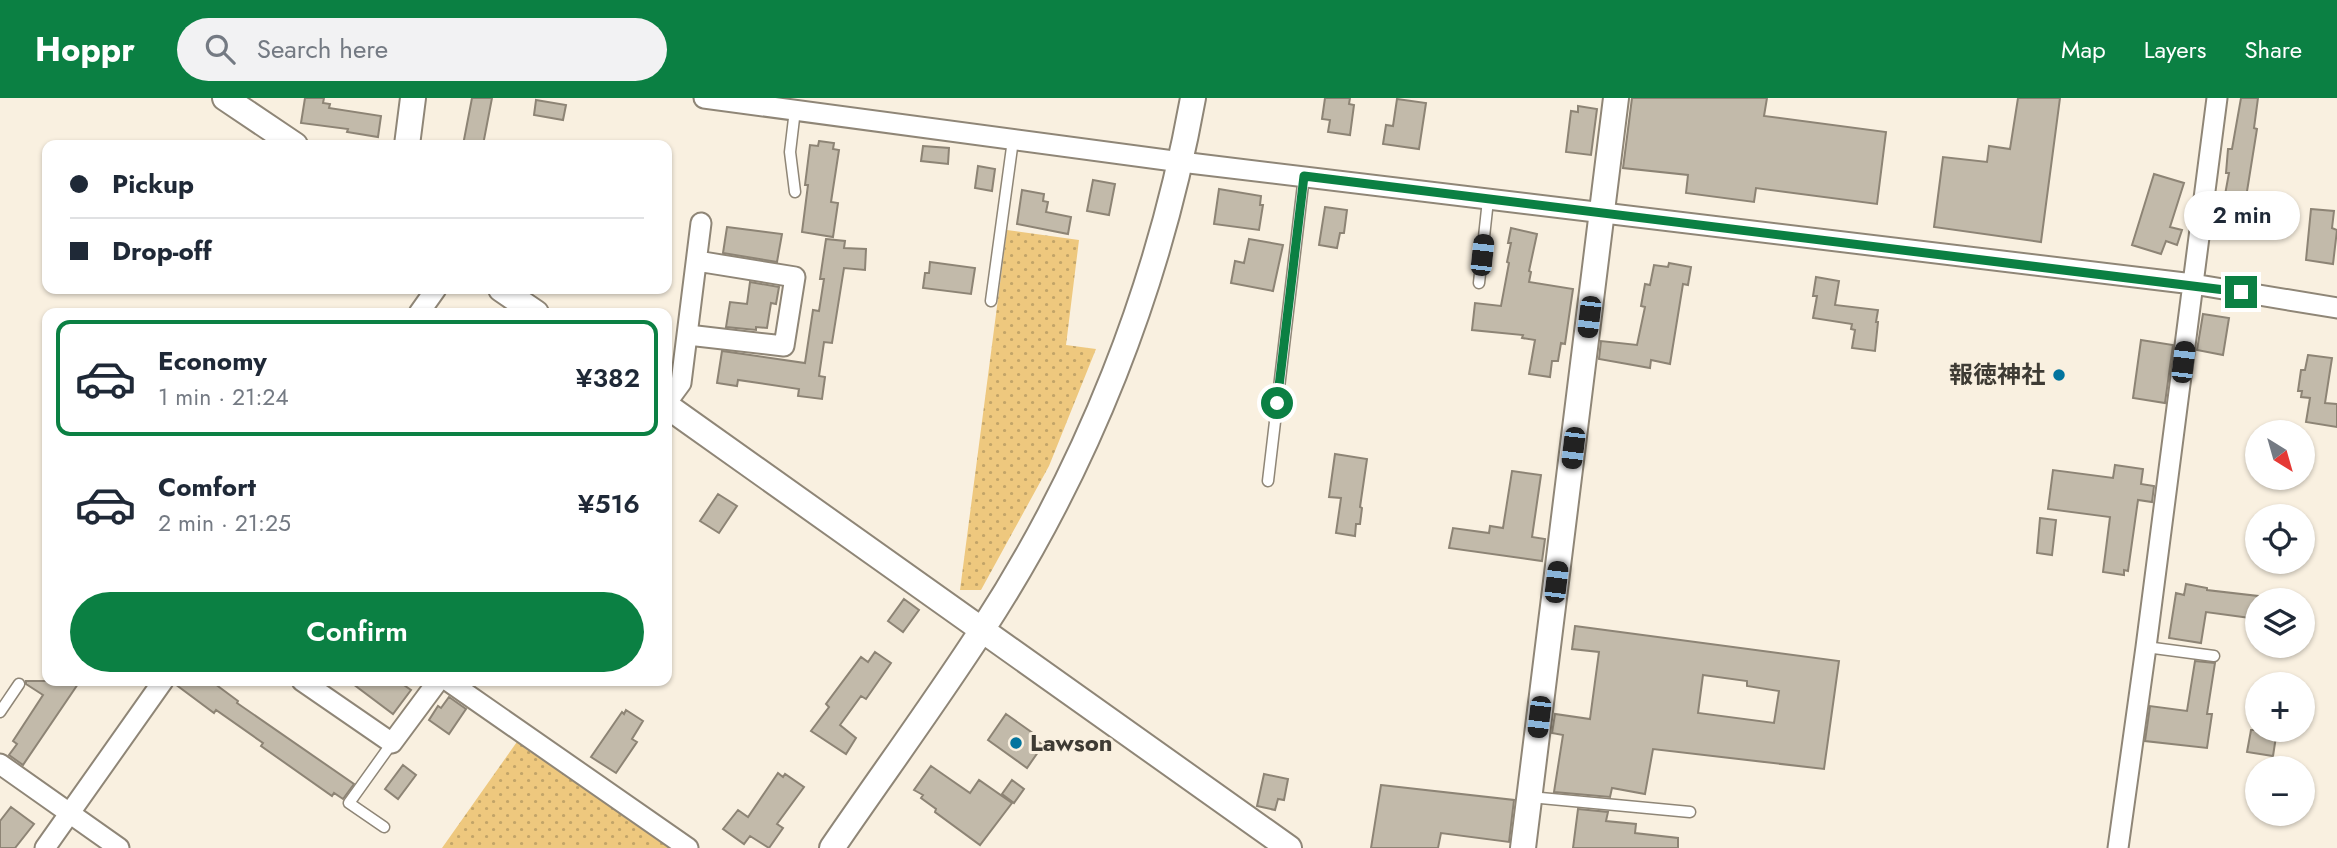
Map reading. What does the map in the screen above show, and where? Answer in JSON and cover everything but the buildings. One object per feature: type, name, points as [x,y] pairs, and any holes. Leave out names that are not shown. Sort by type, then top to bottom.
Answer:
[{"type":"street","points":[[226,98],[288,140]]},
{"type":"street","points":[[408,140],[413,98]]},
{"type":"street","points":[[704,98],[1181,162],[2193,285],[2337,307]]},
{"type":"street","points":[[832,848],[983,629],[1043,527],[1103,406],[1143,297],[1181,162],[1193,98]]},
{"type":"street","points":[[1523,848],[1616,98]]},
{"type":"street","points":[[2118,848],[2217,98]]},
{"type":"street","points":[[672,396],[681,383],[701,223]]},
{"type":"street","points":[[688,335],[784,345],[795,277],[696,261]]},
{"type":"street","points":[[508,294],[529,308]]},
{"type":"street","points":[[672,408],[1289,848]]},
{"type":"street","points":[[45,848],[159,686]]},
{"type":"street","points":[[309,686],[392,743],[434,686]]},
{"type":"street","points":[[455,686],[688,848]]},
{"type":"street","points":[[0,765],[119,848]]},
{"type":"lane","points":[[795,110],[790,152],[795,192]]},
{"type":"lane","points":[[991,301],[1013,140]]},
{"type":"lane","points":[[1268,481],[1304,176]]},
{"type":"lane","points":[[1479,283],[1488,200]]},
{"type":"lane","points":[[2146,647],[2214,656]]},
{"type":"lane","points":[[0,712],[19,684]]},
{"type":"lane","points":[[384,827],[349,803],[392,743]]},
{"type":"lane","points":[[1529,797],[1690,812]]},
{"type":"shaded area","points":[[1007,230],[1079,240],[1066,345],[1096,349],[1049,466],[981,590],[960,590]]},
{"type":"shaded area","points":[[519,739],[676,848],[442,848]]},
{"type":"place","name":"報徳神社","points":[[2059,375]]},
{"type":"place","name":"Lawson","points":[[1016,743]]},
{"type":"route","points":[[1277,403],[1304,176],[2241,292]]}]
